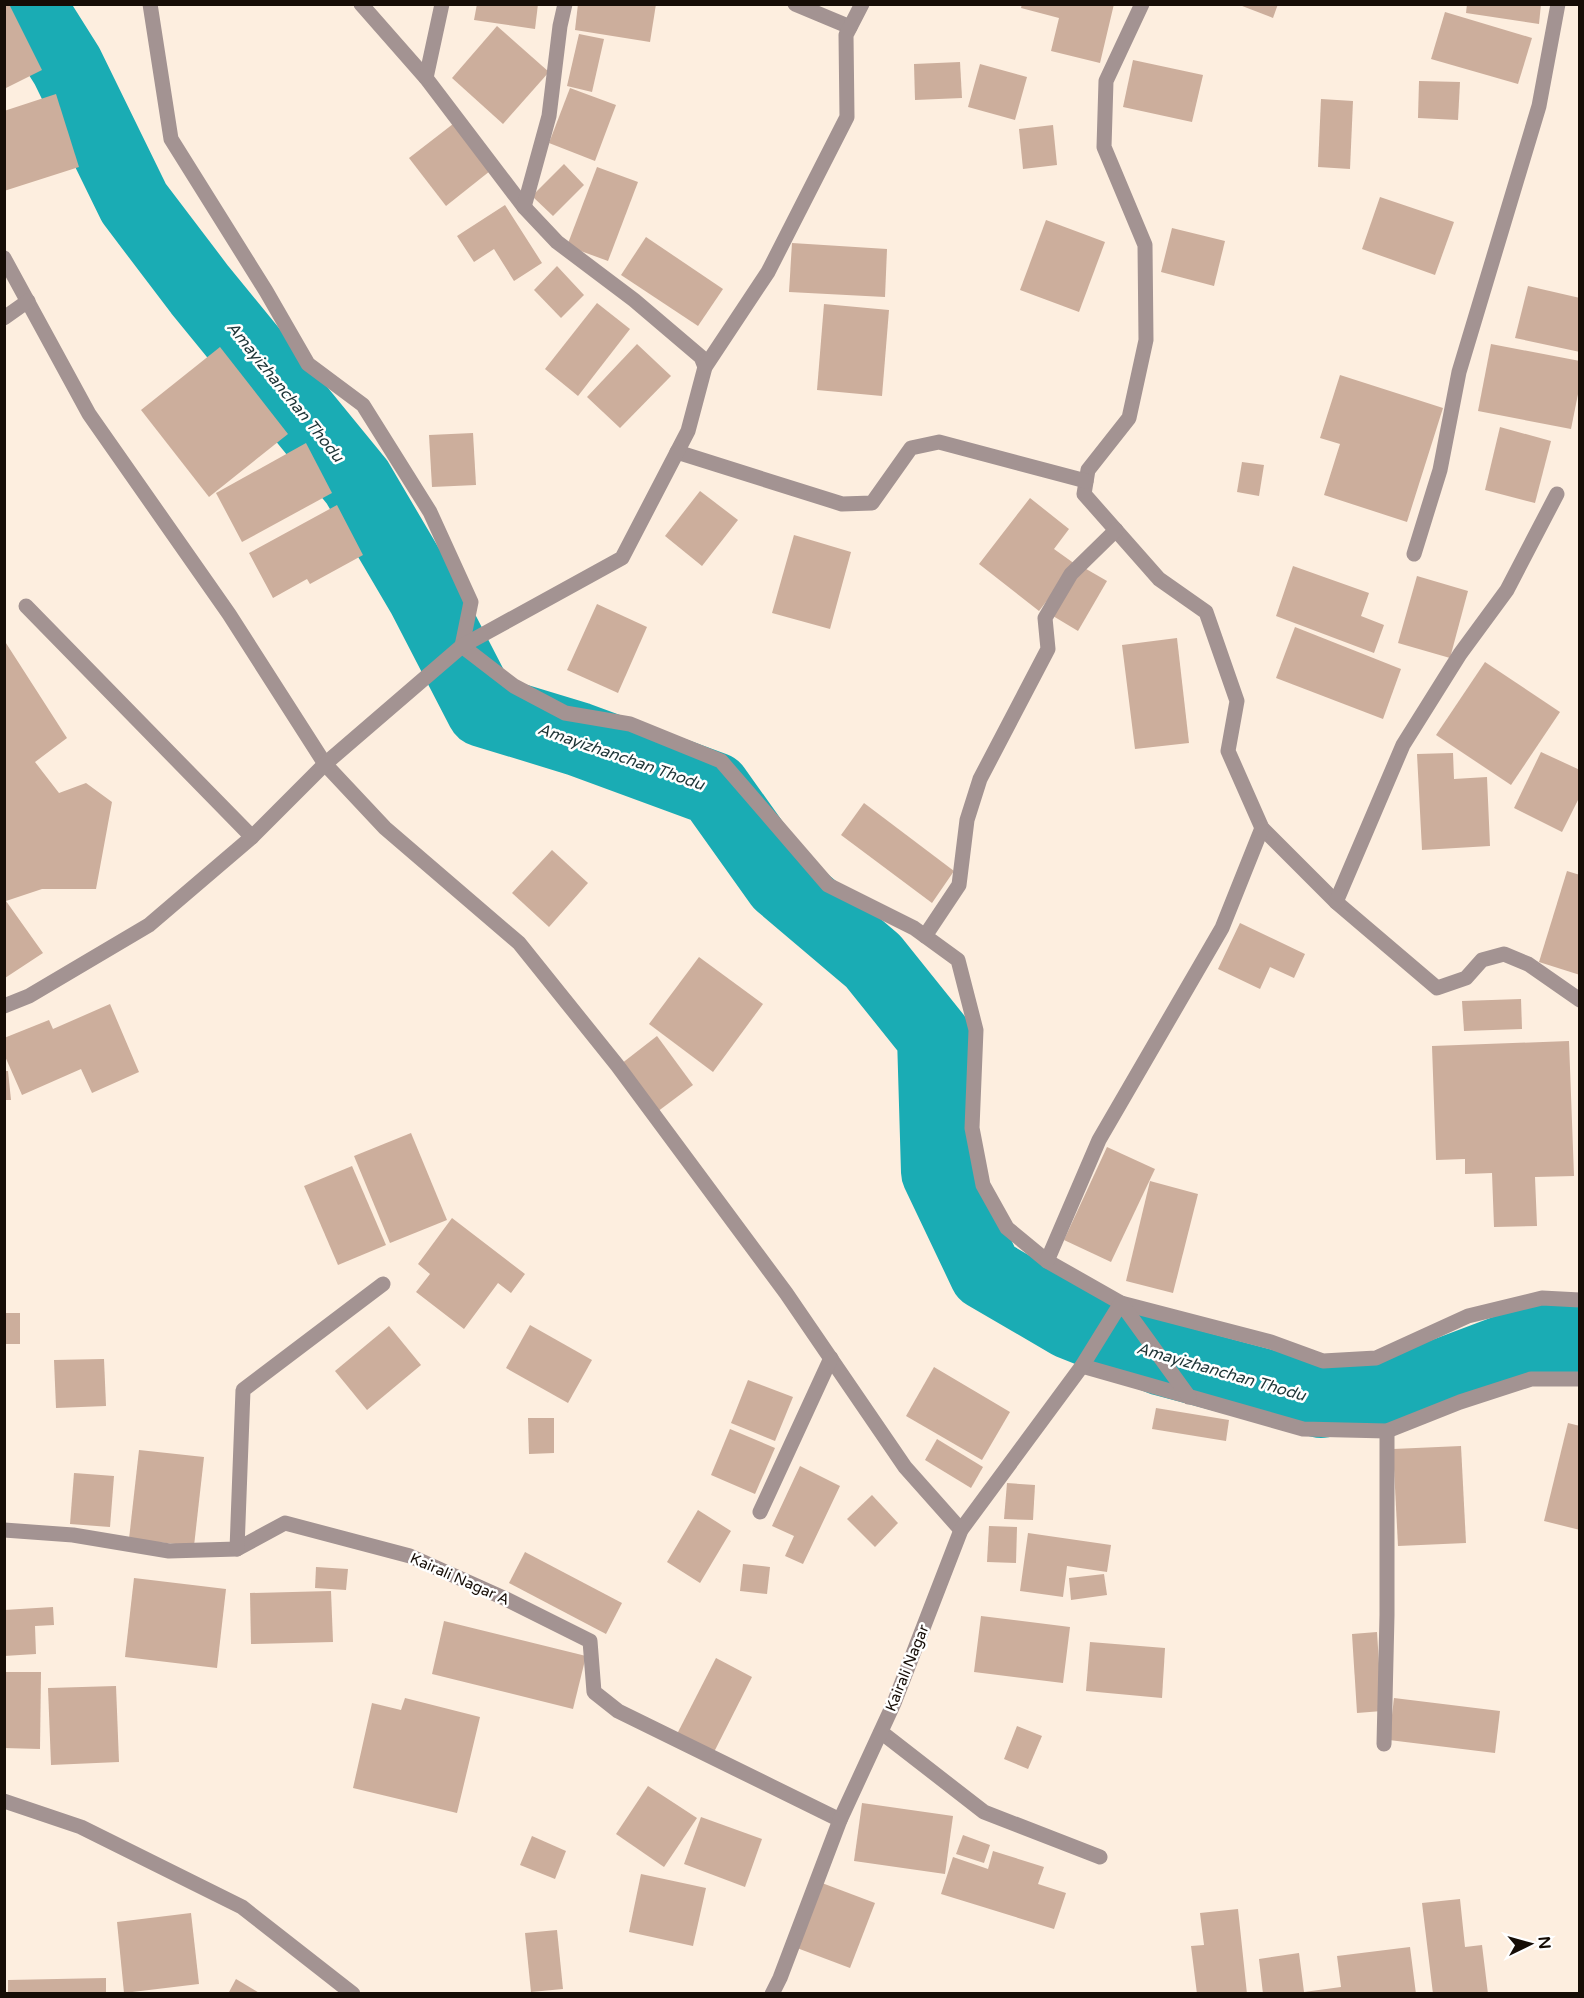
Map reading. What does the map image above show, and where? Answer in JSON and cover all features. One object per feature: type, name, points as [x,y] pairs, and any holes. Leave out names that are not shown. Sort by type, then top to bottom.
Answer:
[{"type":"street","points":[[150,4],[171,139],[308,364],[363,405],[430,512],[471,602],[462,646]]},
{"type":"street","points":[[361,4],[426,78],[524,207],[557,242],[634,300],[701,357],[705,367]]},
{"type":"street","points":[[426,78],[442,4]]},
{"type":"street","points":[[524,207],[549,116],[560,26],[565,4]]},
{"type":"street","points":[[795,4],[850,27]]},
{"type":"street","points":[[4,1006],[29,996],[149,925],[252,837],[326,764],[462,646],[622,558],[688,431],[705,367],[768,272],[846,117],[846,35],[862,4]]},
{"type":"street","points":[[1142,4],[1106,81],[1104,147],[1145,245],[1146,340],[1129,418],[1088,470],[1084,494],[1158,579],[1206,612],[1237,701],[1228,751],[1262,828],[1336,902],[1437,988],[1466,978],[1482,960],[1503,954],[1528,964],[1580,1000]]},
{"type":"street","points":[[1414,554],[1440,471],[1459,372],[1539,106],[1558,4]]},
{"type":"street","points":[[4,258],[89,414],[229,614],[326,764],[385,828],[519,943],[617,1065],[786,1293],[905,1467],[961,1530]]},
{"type":"street","points":[[4,318],[28,301]]},
{"type":"street","points":[[677,452],[842,504],[872,503],[911,448],[939,442],[1086,481]]},
{"type":"street","points":[[1336,902],[1403,745],[1460,654],[1507,590],[1557,494]]},
{"type":"street","points":[[925,936],[959,885],[967,820],[980,779],[1048,649],[1046,618],[1071,574],[1116,530]]},
{"type":"street","points":[[26,606],[252,837]]},
{"type":"street","points":[[462,646],[514,686],[565,713],[630,724],[721,760],[828,885],[914,928],[958,960],[976,1030],[972,1128],[983,1185],[1007,1228],[1047,1261],[1121,1303],[1271,1342],[1323,1361],[1376,1358],[1468,1316],[1542,1298],[1580,1300]]},
{"type":"street","points":[[1047,1261],[1099,1140],[1222,928],[1262,828]]},
{"type":"street","points":[[237,1549],[243,1390],[383,1284]]},
{"type":"street","points":[[1121,1303],[1189,1397]]},
{"type":"street","name":"Kairali Nagar","points":[[772,1994],[840,1820],[881,1732],[961,1530],[1082,1366],[1121,1303]]},
{"type":"street","points":[[760,1512],[831,1358]]},
{"type":"street","points":[[1082,1366],[1303,1429],[1387,1431],[1460,1402],[1531,1379],[1580,1379]]},
{"type":"street","points":[[1384,1744],[1387,1431]]},
{"type":"street","name":"Kairali Nagar A","points":[[4,1530],[73,1535],[170,1551],[237,1549],[285,1523],[410,1556],[590,1641],[594,1692],[618,1712],[840,1820]]},
{"type":"street","points":[[881,1732],[984,1812],[1100,1857]]},
{"type":"street","points":[[4,1802],[81,1827],[242,1907],[352,1994]]},
{"type":"building","points":[[4,4],[9,4],[42,70],[4,89]]},
{"type":"building","points":[[477,4],[538,4],[535,29],[474,20]]},
{"type":"building","points":[[578,4],[656,4],[650,42],[575,30]]},
{"type":"building","points":[[1022,4],[1114,4],[1100,63],[1051,51],[1059,18],[1021,8]]},
{"type":"building","points":[[1237,4],[1278,4],[1273,18]]},
{"type":"building","points":[[1467,4],[1541,4],[1539,24],[1466,13]]},
{"type":"building","points":[[1445,12],[1532,38],[1518,84],[1431,59]]},
{"type":"building","points":[[497,26],[549,72],[503,124],[452,78]]},
{"type":"building","points":[[579,34],[604,39],[592,92],[567,86]]},
{"type":"building","points":[[1133,60],[1203,75],[1192,122],[1123,107]]},
{"type":"building","points":[[960,62],[962,98],[915,100],[914,64]]},
{"type":"building","points":[[980,64],[1027,77],[1015,120],[968,107]]},
{"type":"building","points":[[1419,81],[1460,82],[1458,120],[1418,118]]},
{"type":"building","points":[[570,88],[616,105],[595,161],[549,143]]},
{"type":"building","points":[[56,94],[79,167],[4,191],[4,111]]},
{"type":"building","points":[[1321,99],[1353,101],[1350,169],[1318,167]]},
{"type":"building","points":[[453,124],[490,171],[446,206],[409,158]]},
{"type":"building","points":[[1053,125],[1057,165],[1023,169],[1019,129]]},
{"type":"building","points":[[564,164],[584,185],[553,216],[532,196]]},
{"type":"building","points":[[597,167],[638,182],[608,261],[567,246]]},
{"type":"building","points":[[1380,197],[1454,222],[1435,275],[1362,249]]},
{"type":"building","points":[[505,205],[542,263],[514,281],[494,249],[474,262],[457,236]]},
{"type":"building","points":[[1046,220],[1105,242],[1079,312],[1020,290]]},
{"type":"building","points":[[1172,228],[1225,241],[1214,286],[1161,272]]},
{"type":"building","points":[[646,237],[723,289],[698,326],[621,275]]},
{"type":"building","points":[[792,243],[887,249],[885,297],[789,292]]},
{"type":"building","points":[[557,266],[584,295],[561,318],[534,290]]},
{"type":"building","points":[[1528,286],[1580,298],[1580,352],[1515,338]]},
{"type":"building","points":[[597,303],[630,329],[578,396],[545,369]]},
{"type":"building","points":[[824,304],[889,310],[882,396],[817,390]]},
{"type":"building","points":[[637,344],[671,376],[620,428],[587,397]]},
{"type":"building","points":[[1491,344],[1580,361],[1580,384],[1571,429],[1478,411]]},
{"type":"building","points":[[220,347],[288,434],[209,497],[141,410]]},
{"type":"building","points":[[1340,375],[1443,408],[1407,522],[1324,495],[1340,444],[1320,438]]},
{"type":"building","points":[[1500,427],[1551,441],[1535,503],[1485,490]]},
{"type":"building","points":[[473,433],[476,485],[432,487],[429,435]]},
{"type":"building","points":[[306,443],[332,493],[242,542],[216,493]]},
{"type":"building","points":[[1242,462],[1264,465],[1259,496],[1237,492]]},
{"type":"building","points":[[700,491],[738,520],[702,566],[665,536]]},
{"type":"building","points":[[1030,498],[1069,529],[1054,549],[1075,564],[1039,611],[979,564]]},
{"type":"building","points":[[337,505],[363,555],[310,584],[307,579],[273,598],[249,553]]},
{"type":"building","points":[[794,535],[851,552],[830,629],[772,613]]},
{"type":"building","points":[[1081,566],[1107,581],[1078,631],[1053,616]]},
{"type":"building","points":[[1293,566],[1369,593],[1361,616],[1384,625],[1374,653],[1276,616]]},
{"type":"building","points":[[1417,576],[1468,591],[1450,658],[1398,643]]},
{"type":"building","points":[[597,604],[647,627],[618,693],[567,670]]},
{"type":"building","points":[[1295,627],[1401,669],[1383,719],[1276,678]]},
{"type":"building","points":[[1177,638],[1189,743],[1135,749],[1122,645]]},
{"type":"building","points":[[4,640],[67,738],[35,762],[59,793],[86,783],[112,802],[96,889],[42,889],[6,901],[43,953],[5,978]]},
{"type":"building","points":[[1485,662],[1560,712],[1511,785],[1436,735]]},
{"type":"building","points":[[1541,752],[1580,770],[1580,796],[1562,832],[1514,808]]},
{"type":"building","points":[[1453,753],[1454,779],[1487,777],[1490,846],[1422,850],[1417,754]]},
{"type":"building","points":[[864,803],[954,871],[932,903],[841,835]]},
{"type":"building","points":[[552,850],[588,883],[549,927],[512,893]]},
{"type":"building","points":[[1567,871],[1580,875],[1580,975],[1539,962]]},
{"type":"building","points":[[1240,923],[1305,954],[1294,978],[1270,967],[1260,989],[1218,969]]},
{"type":"building","points":[[699,957],[763,1004],[713,1072],[649,1024]]},
{"type":"building","points":[[1521,999],[1522,1029],[1464,1031],[1462,1001]]},
{"type":"building","points":[[110,1004],[139,1072],[92,1093],[81,1069],[22,1095],[4,1054],[4,1038],[49,1020],[53,1029]]},
{"type":"building","points":[[657,1036],[693,1085],[657,1112],[621,1064]]},
{"type":"building","points":[[1569,1041],[1574,1176],[1535,1177],[1537,1226],[1494,1227],[1492,1173],[1465,1174],[1465,1159],[1436,1160],[1432,1046]]},
{"type":"building","points":[[4,1071],[8,1071],[11,1100],[4,1100]]},
{"type":"building","points":[[411,1133],[447,1220],[390,1243],[354,1156]]},
{"type":"building","points":[[1107,1147],[1155,1169],[1111,1262],[1064,1240]]},
{"type":"building","points":[[352,1166],[386,1245],[338,1265],[304,1186]]},
{"type":"building","points":[[1150,1181],[1198,1194],[1173,1293],[1126,1281]]},
{"type":"building","points":[[452,1218],[525,1274],[511,1293],[498,1283],[464,1329],[416,1292],[430,1274],[418,1264]]},
{"type":"building","points":[[4,1313],[20,1313],[20,1344],[4,1344]]},
{"type":"building","points":[[530,1325],[592,1360],[568,1403],[506,1368]]},
{"type":"building","points":[[389,1326],[421,1365],[367,1410],[335,1371]]},
{"type":"building","points":[[104,1359],[106,1406],[56,1408],[54,1360]]},
{"type":"building","points":[[934,1367],[1010,1412],[982,1460],[906,1416]]},
{"type":"building","points":[[748,1380],[793,1397],[775,1441],[731,1423]]},
{"type":"building","points":[[1156,1408],[1229,1420],[1226,1441],[1152,1429]]},
{"type":"building","points":[[528,1418],[554,1418],[554,1453],[529,1454]]},
{"type":"building","points":[[1568,1423],[1580,1426],[1580,1530],[1544,1521]]},
{"type":"building","points":[[730,1429],[775,1448],[755,1494],[711,1475]]},
{"type":"building","points":[[937,1439],[983,1467],[971,1488],[925,1460]]},
{"type":"building","points":[[1461,1446],[1466,1543],[1398,1546],[1393,1449]]},
{"type":"building","points":[[139,1450],[204,1457],[194,1546],[129,1539]]},
{"type":"building","points":[[800,1466],[840,1486],[803,1564],[785,1556],[794,1536],[772,1526]]},
{"type":"building","points":[[74,1473],[114,1476],[110,1527],[70,1524]]},
{"type":"building","points":[[1007,1483],[1035,1485],[1033,1520],[1004,1519]]},
{"type":"building","points":[[872,1495],[898,1523],[875,1547],[847,1519]]},
{"type":"building","points":[[698,1510],[731,1531],[700,1583],[667,1562]]},
{"type":"building","points":[[989,1526],[1017,1527],[1016,1563],[987,1562]]},
{"type":"building","points":[[1028,1533],[1111,1545],[1107,1572],[1067,1566],[1063,1597],[1020,1591]]},
{"type":"building","points":[[525,1552],[622,1603],[606,1634],[509,1583]]},
{"type":"building","points":[[743,1564],[770,1567],[767,1594],[740,1591]]},
{"type":"building","points":[[316,1567],[348,1569],[346,1590],[315,1588]]},
{"type":"building","points":[[1104,1574],[1107,1595],[1071,1600],[1069,1578]]},
{"type":"building","points":[[134,1578],[226,1589],[217,1668],[125,1657]]},
{"type":"building","points":[[331,1591],[333,1642],[251,1644],[250,1593]]},
{"type":"building","points":[[53,1607],[54,1625],[35,1626],[36,1654],[4,1656],[4,1610]]},
{"type":"building","points":[[981,1616],[1070,1627],[1063,1683],[974,1672]]},
{"type":"building","points":[[444,1621],[586,1656],[573,1709],[432,1674]]},
{"type":"building","points":[[1377,1632],[1382,1711],[1357,1713],[1352,1634]]},
{"type":"building","points":[[1090,1642],[1165,1648],[1162,1698],[1086,1691]]},
{"type":"building","points":[[716,1658],[752,1677],[713,1754],[676,1736]]},
{"type":"building","points":[[4,1672],[41,1672],[40,1749],[4,1748]]},
{"type":"building","points":[[116,1686],[119,1762],[51,1765],[48,1688]]},
{"type":"building","points":[[405,1698],[480,1717],[457,1813],[353,1788],[372,1703],[401,1710]]},
{"type":"building","points":[[1394,1698],[1500,1711],[1495,1753],[1389,1740]]},
{"type":"building","points":[[1017,1726],[1042,1736],[1028,1769],[1004,1759]]},
{"type":"building","points":[[648,1786],[697,1818],[664,1867],[616,1834]]},
{"type":"building","points":[[862,1803],[953,1816],[945,1874],[854,1861]]},
{"type":"building","points":[[701,1817],[762,1839],[745,1887],[684,1864]]},
{"type":"building","points":[[963,1835],[990,1845],[984,1863],[956,1854]]},
{"type":"building","points":[[532,1836],[566,1851],[555,1879],[520,1865]]},
{"type":"building","points":[[993,1851],[1044,1867],[1038,1884],[1066,1893],[1054,1929],[941,1894],[953,1857],[988,1869]]},
{"type":"building","points":[[641,1874],[706,1888],[693,1946],[629,1932]]},
{"type":"building","points":[[822,1883],[875,1903],[850,1968],[797,1948]]},
{"type":"building","points":[[1460,1899],[1465,1947],[1482,1945],[1488,1994],[1433,1994],[1422,1903]]},
{"type":"building","points":[[1238,1909],[1247,1994],[1197,1994],[1191,1946],[1204,1945],[1200,1913]]},
{"type":"building","points":[[191,1913],[199,1984],[124,1993],[117,1922]]},
{"type":"building","points":[[557,1930],[563,1989],[531,1992],[525,1933]]},
{"type":"building","points":[[1410,1947],[1416,1994],[1263,1994],[1259,1959],[1299,1953],[1304,1992],[1341,1987],[1337,1956]]},
{"type":"building","points":[[106,1978],[106,1994],[8,1994],[8,1980]]},
{"type":"building","points":[[236,1979],[261,1994],[228,1994]]},
{"type":"waterway","name":"Amayizhanchan Thodu","points":[[28,4],[67,66],[134,203],[200,290],[357,482],[424,596],[483,710],[578,739],[714,789],[781,883],[873,961],[934,1037],[938,1172],[986,1273],[1070,1322],[1163,1359],[1321,1401],[1441,1376],[1555,1333],[1580,1347]]}]
